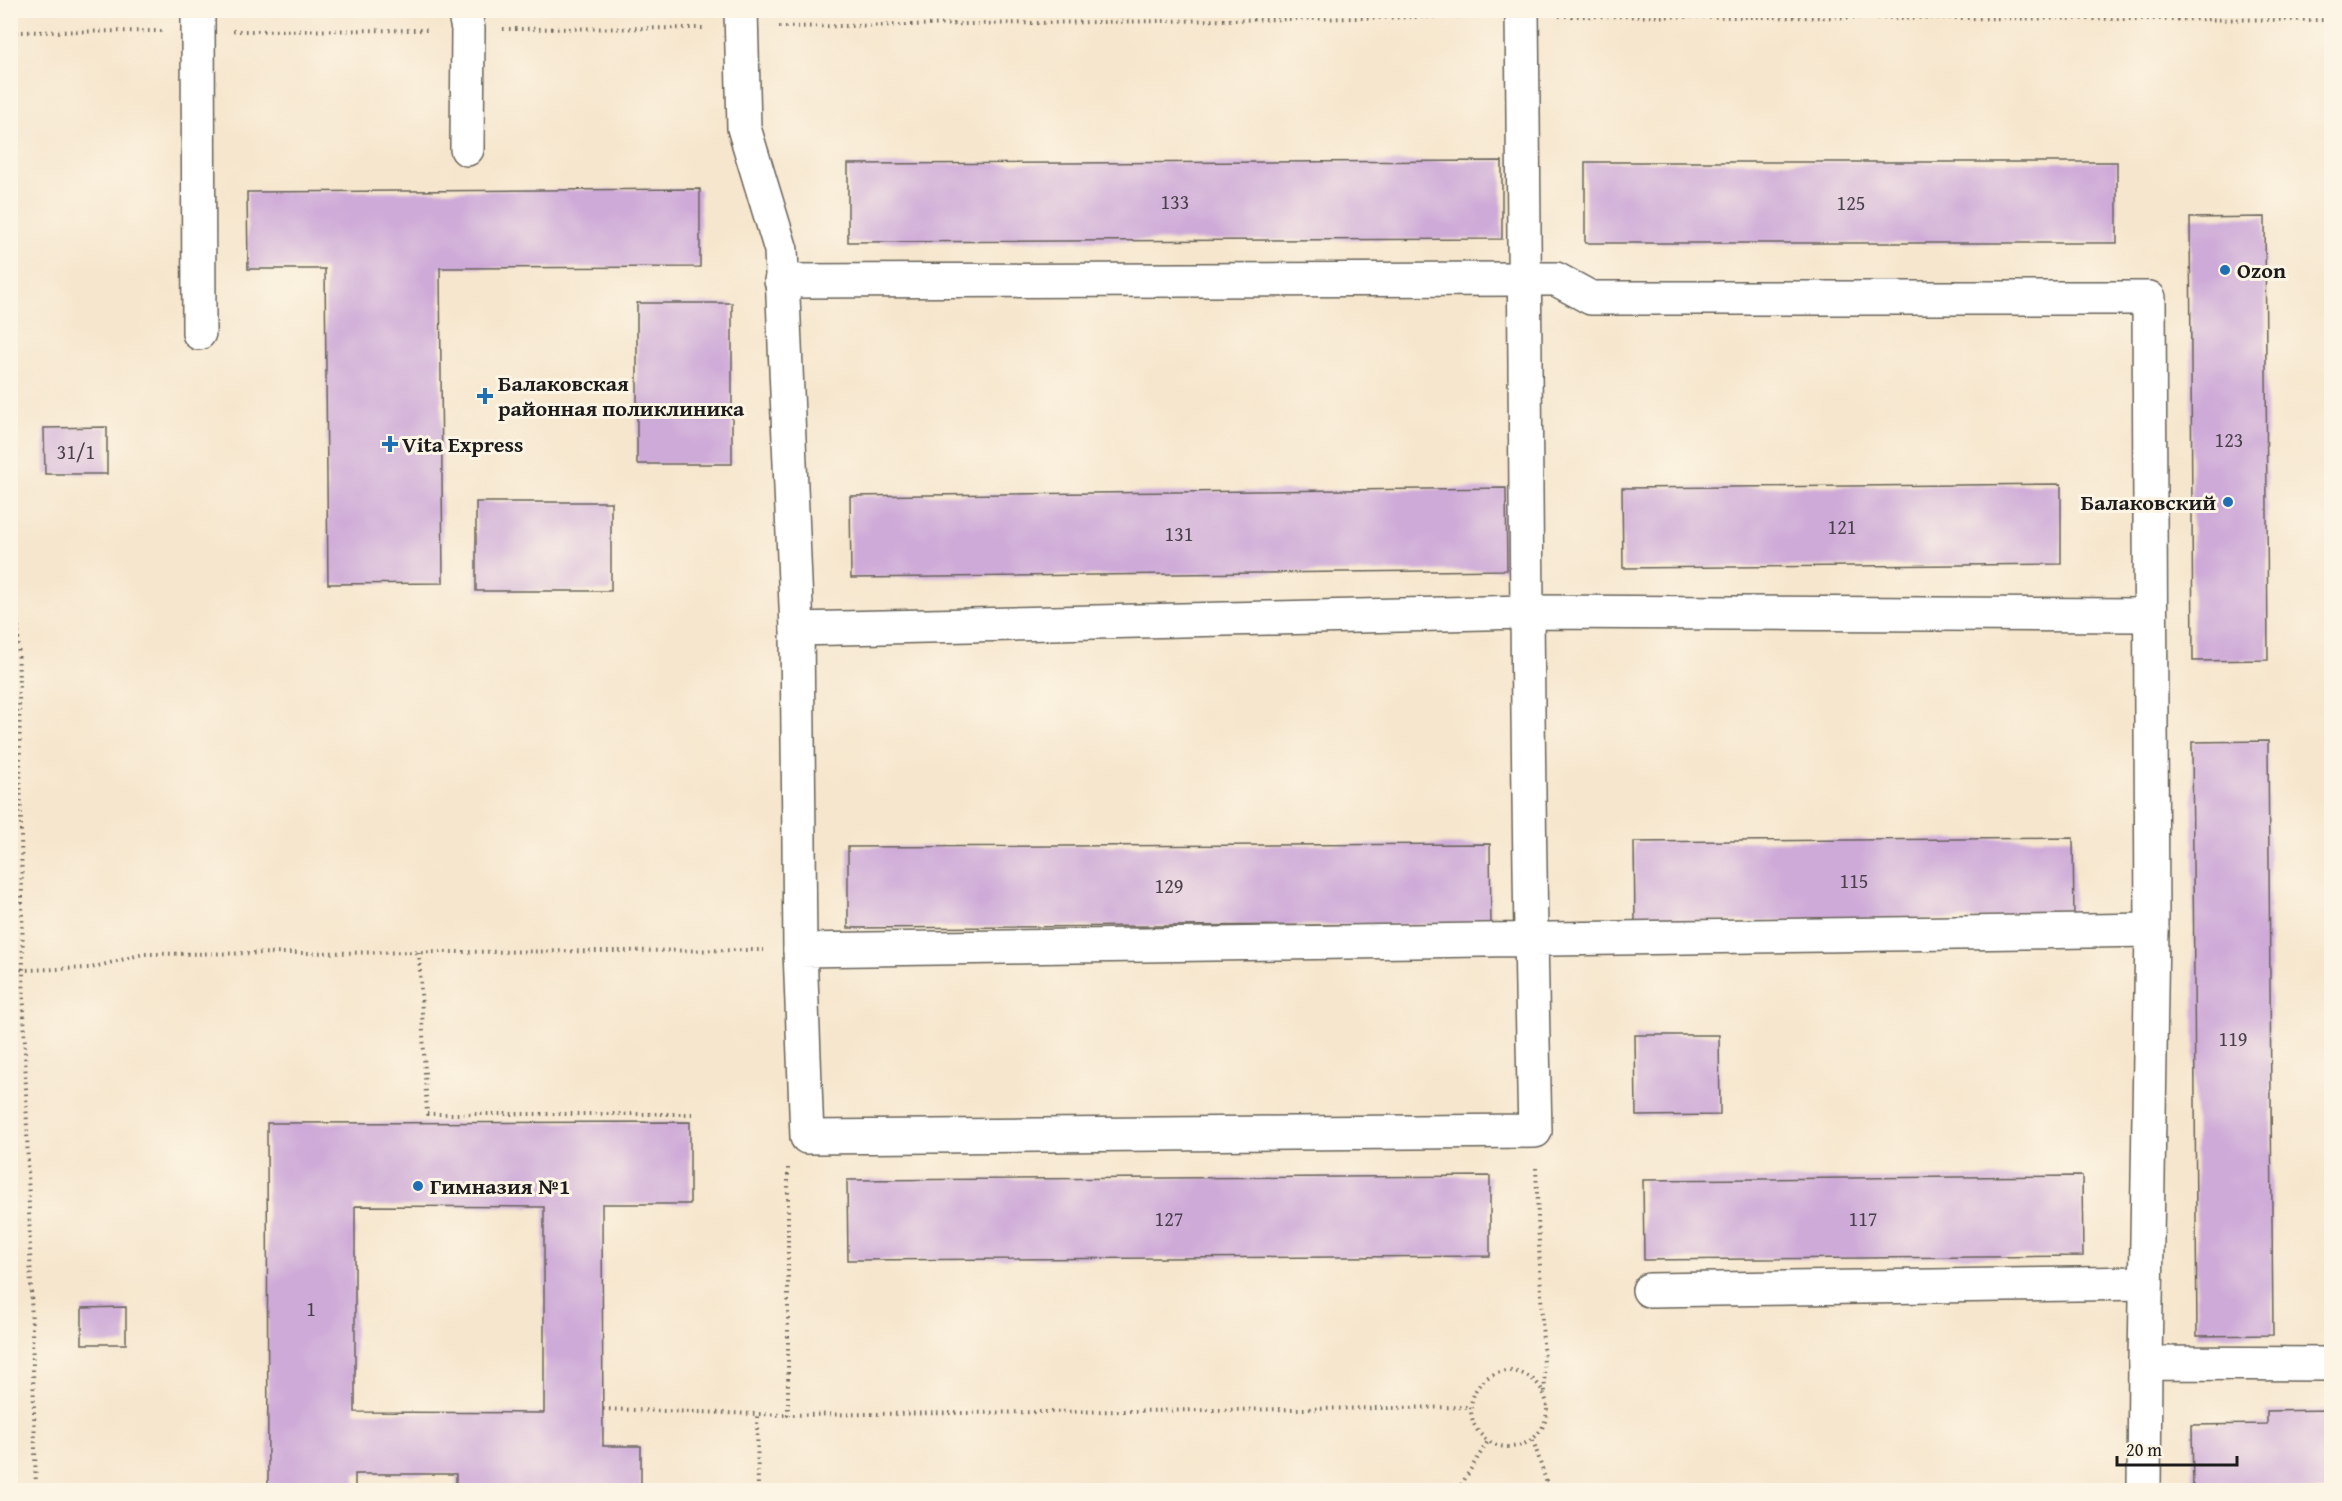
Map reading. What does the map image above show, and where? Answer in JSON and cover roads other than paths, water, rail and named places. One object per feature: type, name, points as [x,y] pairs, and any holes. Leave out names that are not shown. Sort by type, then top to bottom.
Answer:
[{"type":"lane","points":[[741,19],[744,128],[782,250],[781,281],[798,629],[800,950],[807,1137],[1535,1131],[1526,612],[1522,13]]},
{"type":"lane","points":[[466,20],[467,149]]},
{"type":"lane","points":[[198,21],[199,333]]},
{"type":"lane","points":[[781,281],[1556,279],[1591,298],[2149,298],[2148,615],[2152,930],[2144,1491]]},
{"type":"lane","points":[[798,629],[1526,612],[2148,615]]},
{"type":"lane","points":[[800,950],[2152,930]]},
{"type":"lane","points":[[1649,1290],[2146,1283]]},
{"type":"lane","points":[[2145,1364],[2331,1364]]},
{"type":"place","name":"Ozon","points":[[2225,270]]},
{"type":"place","name":"Балаковская районная поликлиника","points":[[485,396]]},
{"type":"place","name":"Vita Express","points":[[390,444]]},
{"type":"place","name":"Балаковский","points":[[2228,502]]},
{"type":"place","name":"Гимназия №1","points":[[418,1186]]}]
